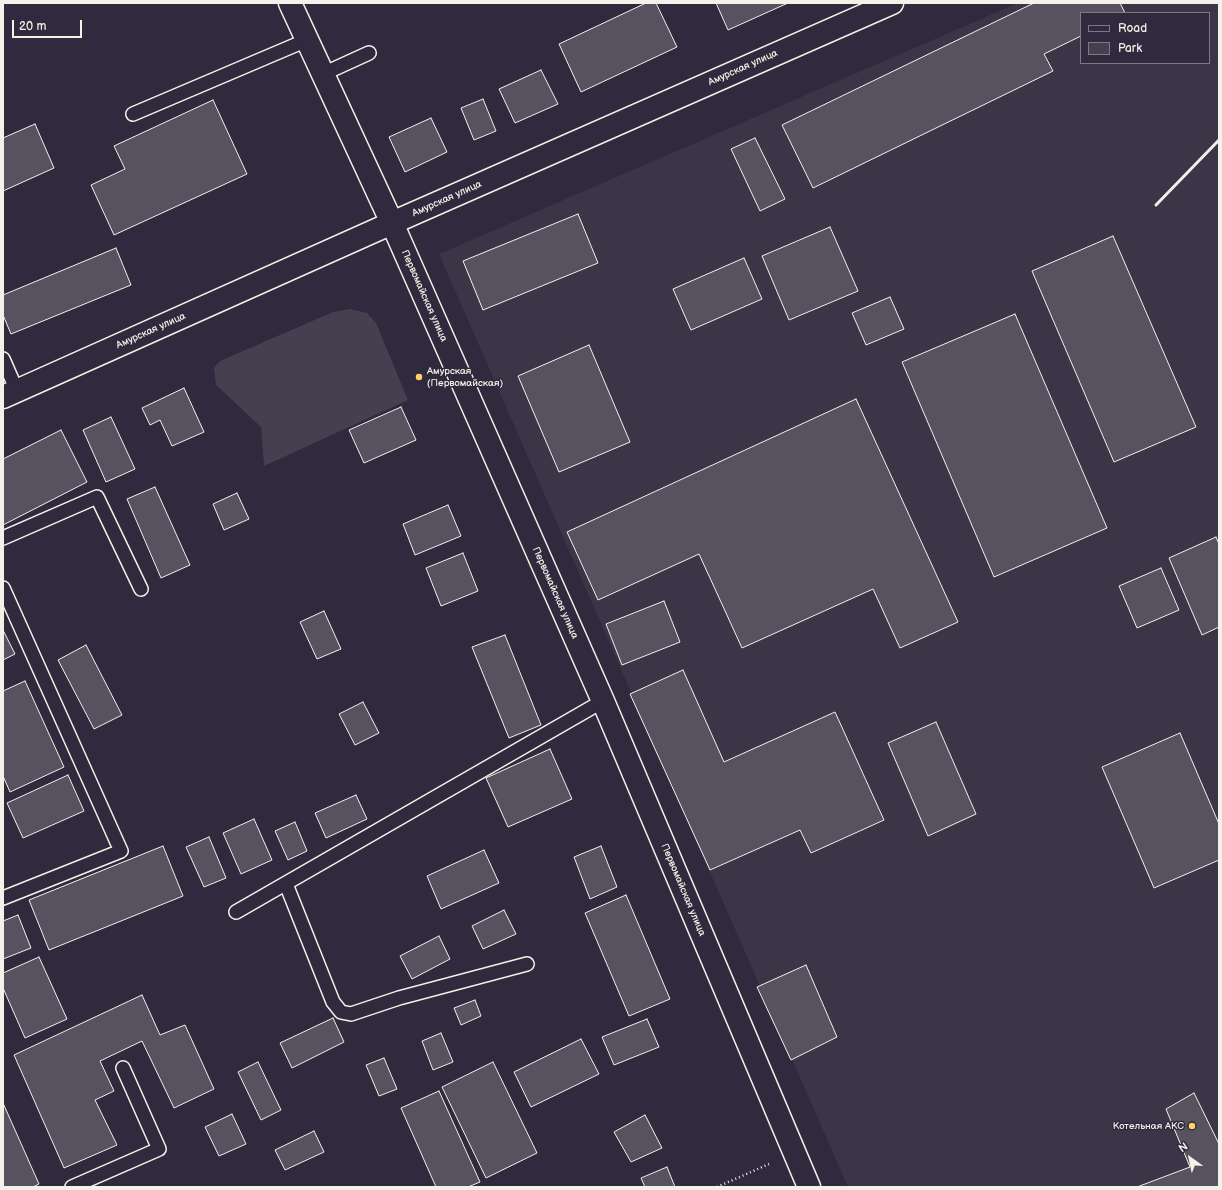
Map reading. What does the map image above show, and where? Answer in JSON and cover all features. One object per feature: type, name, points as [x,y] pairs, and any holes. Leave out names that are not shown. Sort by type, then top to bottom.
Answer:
[{"type":"street","name":"Первомайская улица","points":[[290,3],[392,223],[603,701],[809,1187]]},
{"type":"street","name":"Амурская улица","points":[[10,394],[392,223],[892,3]]},
{"type":"lane","points":[[133,114],[307,40]]},
{"type":"lane","points":[[323,74],[369,53]]},
{"type":"lane","points":[[3,359],[10,394]]},
{"type":"lane","points":[[3,538],[97,497],[141,589]]},
{"type":"lane","points":[[3,588],[120,851],[3,898]]},
{"type":"lane","points":[[236,912],[603,701]]},
{"type":"lane","points":[[286,884],[333,1002],[341,1012],[350,1014],[399,998],[527,964]]},
{"type":"lane","points":[[72,1187],[159,1149],[123,1068]]},
{"type":"path","points":[[717,1187],[769,1164]]},
{"type":"shaded area","points":[[1018,3],[1219,3],[1219,1187],[848,1187],[439,254]]},
{"type":"green space","points":[[350,309],[367,313],[376,323],[408,400],[264,466],[261,427],[216,385],[214,368],[220,361],[333,312]]},
{"type":"building","points":[[646,3],[656,3],[677,47],[581,92],[559,44]]},
{"type":"building","points":[[716,3],[788,3],[728,30]]},
{"type":"building","points":[[1034,3],[1120,3],[1124,12],[1080,12],[1080,36],[1044,54],[1053,71],[813,188],[782,125]]},
{"type":"building","points":[[541,70],[558,104],[515,123],[499,89]]},
{"type":"building","points":[[483,99],[496,131],[474,140],[461,108]]},
{"type":"building","points":[[213,100],[247,174],[114,235],[91,185],[125,169],[114,146]]},
{"type":"building","points":[[431,118],[447,152],[405,172],[389,137]]},
{"type":"building","points":[[35,124],[54,168],[3,191],[3,138]]},
{"type":"building","points":[[755,138],[785,199],[760,211],[731,149]]},
{"type":"building","points":[[578,214],[598,263],[483,310],[463,261]]},
{"type":"building","points":[[830,227],[858,291],[789,320],[762,256]]},
{"type":"building","points":[[1113,236],[1196,427],[1114,462],[1032,271]]},
{"type":"building","points":[[116,248],[131,285],[11,334],[3,315],[3,295]]},
{"type":"building","points":[[744,258],[762,299],[691,330],[673,289]]},
{"type":"building","points":[[890,297],[904,329],[866,345],[852,313]]},
{"type":"building","points":[[1015,314],[1107,528],[994,577],[902,362]]},
{"type":"building","points":[[589,345],[630,442],[559,472],[518,376]]},
{"type":"building","points":[[184,388],[204,432],[172,446],[160,420],[150,425],[142,408]]},
{"type":"building","points":[[856,399],[958,622],[900,648],[873,589],[742,648],[699,554],[598,600],[567,532]]},
{"type":"building","points":[[401,407],[416,440],[364,463],[349,430]]},
{"type":"building","points":[[111,417],[135,469],[106,482],[83,430]]},
{"type":"building","points":[[61,430],[87,482],[3,525],[3,459]]},
{"type":"building","points":[[155,487],[190,565],[161,578],[127,499]]},
{"type":"building","points":[[237,493],[249,519],[224,530],[213,504]]},
{"type":"building","points":[[448,505],[461,536],[415,555],[403,524]]},
{"type":"building","points":[[1216,537],[1219,544],[1219,627],[1202,635],[1169,558]]},
{"type":"building","points":[[463,553],[478,591],[441,606],[426,568]]},
{"type":"building","points":[[1161,568],[1179,610],[1137,628],[1119,586]]},
{"type":"building","points":[[664,601],[680,642],[622,665],[606,624]]},
{"type":"building","points":[[324,611],[341,649],[317,659],[300,622]]},
{"type":"building","points":[[3,630],[15,654],[3,660]]},
{"type":"building","points":[[505,635],[541,725],[509,738],[472,647]]},
{"type":"building","points":[[86,645],[122,715],[94,729],[58,660]]},
{"type":"building","points":[[683,670],[724,762],[835,712],[884,820],[811,853],[800,830],[710,870],[630,694]]},
{"type":"building","points":[[25,681],[64,767],[10,792],[3,776],[3,691]]},
{"type":"building","points":[[363,702],[379,733],[355,745],[339,714]]},
{"type":"building","points":[[936,722],[976,814],[928,836],[888,743]]},
{"type":"building","points":[[1180,733],[1219,824],[1219,860],[1154,888],[1102,767]]},
{"type":"building","points":[[550,749],[572,799],[508,827],[486,778]]},
{"type":"building","points":[[68,775],[84,811],[23,838],[7,803]]},
{"type":"building","points":[[356,795],[367,819],[326,838],[315,813]]},
{"type":"building","points":[[254,819],[272,860],[241,874],[223,833]]},
{"type":"building","points":[[295,822],[307,851],[288,860],[275,831]]},
{"type":"building","points":[[209,837],[226,878],[204,887],[186,847]]},
{"type":"building","points":[[163,846],[183,896],[49,950],[29,900]]},
{"type":"building","points":[[601,846],[617,887],[590,899],[574,857]]},
{"type":"building","points":[[484,850],[499,883],[441,909],[427,876]]},
{"type":"building","points":[[626,895],[670,999],[629,1016],[585,913]]},
{"type":"building","points":[[504,910],[516,934],[483,949],[472,926]]},
{"type":"building","points":[[18,915],[31,948],[3,959],[3,921]]},
{"type":"building","points":[[439,936],[450,959],[412,979],[400,956]]},
{"type":"building","points":[[39,957],[67,1019],[25,1038],[3,988],[3,973]]},
{"type":"building","points":[[806,965],[837,1037],[791,1060],[757,987]]},
{"type":"building","points":[[142,995],[160,1035],[185,1025],[214,1089],[174,1108],[142,1041],[100,1061],[114,1091],[95,1100],[117,1145],[64,1168],[14,1055]]},
{"type":"building","points":[[475,1000],[481,1016],[461,1025],[454,1008]]},
{"type":"building","points":[[333,1018],[344,1042],[292,1068],[280,1043]]},
{"type":"building","points":[[647,1019],[659,1047],[614,1065],[602,1037]]},
{"type":"building","points":[[441,1033],[453,1062],[433,1070],[422,1041]]},
{"type":"building","points":[[581,1039],[599,1074],[531,1107],[514,1072]]},
{"type":"building","points":[[384,1058],[397,1089],[379,1096],[366,1065]]},
{"type":"building","points":[[258,1062],[281,1110],[261,1120],[238,1072]]},
{"type":"building","points":[[493,1062],[537,1153],[486,1178],[442,1087]]},
{"type":"building","points":[[439,1091],[480,1182],[468,1187],[436,1187],[401,1108]]},
{"type":"building","name":"Котельная АКС","points":[[1194,1093],[1219,1144],[1219,1187],[1137,1187],[1190,1167],[1166,1109]]},
{"type":"building","points":[[3,1103],[39,1184],[33,1187],[3,1187]]},
{"type":"building","points":[[232,1114],[246,1144],[219,1156],[205,1127]]},
{"type":"building","points":[[645,1115],[662,1148],[631,1162],[614,1132]]},
{"type":"building","points":[[314,1131],[324,1152],[285,1170],[275,1150]]},
{"type":"building","points":[[667,1167],[675,1187],[645,1187],[641,1178]]},
{"type":"railway","points":[[1156,205],[1219,140]]},
{"type":"place","name":"Амурская (Первомайская)","points":[[419,377]]},
{"type":"place","name":"Котельная АКС","points":[[1192,1126]]}]
